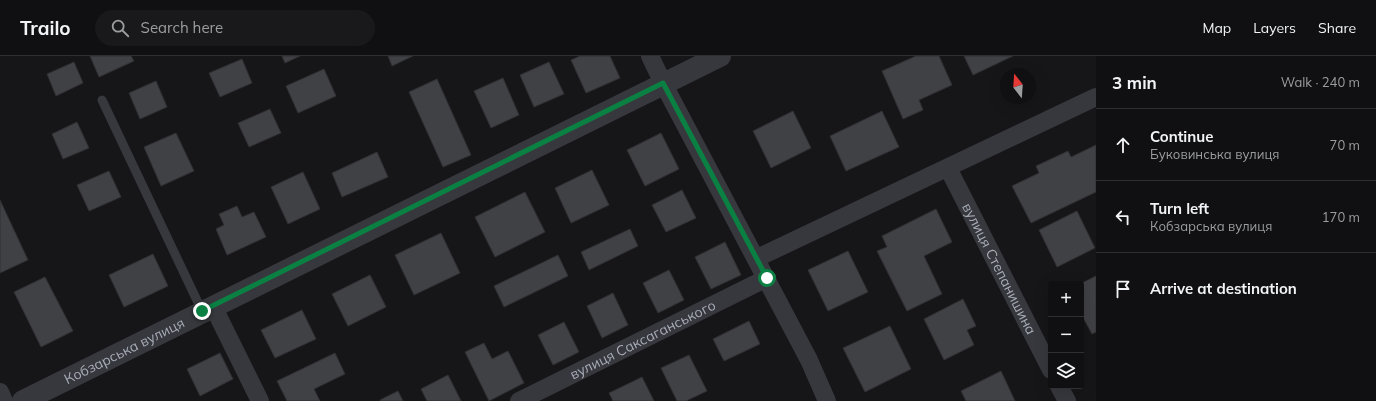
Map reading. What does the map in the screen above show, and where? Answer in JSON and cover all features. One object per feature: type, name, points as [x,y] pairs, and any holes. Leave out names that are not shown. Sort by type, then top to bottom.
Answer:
[{"type":"street","points":[[650,56],[810,360],[827,401]]},
{"type":"street","name":"Кобзарська вулиця","points":[[23,401],[720,56]]},
{"type":"street","points":[[757,258],[1096,97]]},
{"type":"street","name":"вулиця Степанишина","points":[[948,168],[1048,364]]},
{"type":"street","name":"вулиця Саксаганського","points":[[518,401],[767,278]]},
{"type":"street","points":[[207,309],[260,401]]},
{"type":"street","points":[[1061,389],[1067,401]]},
{"type":"street","points":[[0,392],[4,401]]},
{"type":"lane","points":[[102,100],[207,309]]},
{"type":"building","points":[[90,56],[131,56],[134,61],[99,77]]},
{"type":"building","points":[[282,56],[300,56],[285,63]]},
{"type":"building","points":[[388,56],[413,56],[392,66]]},
{"type":"building","points":[[580,56],[610,56],[620,78],[586,93],[571,60]]},
{"type":"building","points":[[916,56],[939,56],[952,85],[919,100],[923,110],[903,119],[882,71]]},
{"type":"building","points":[[964,56],[1013,56],[973,75]]},
{"type":"building","points":[[242,59],[252,83],[220,97],[209,73]]},
{"type":"building","points":[[74,62],[83,83],[56,96],[47,74]]},
{"type":"building","points":[[549,62],[564,94],[534,107],[520,75]]},
{"type":"building","points":[[324,69],[336,96],[298,113],[286,86]]},
{"type":"building","points":[[503,78],[519,115],[491,128],[474,91]]},
{"type":"building","points":[[437,79],[471,155],[443,167],[409,92]]},
{"type":"building","points":[[156,81],[167,107],[140,119],[129,93]]},
{"type":"building","points":[[270,109],[281,133],[249,147],[238,123]]},
{"type":"building","points":[[793,111],[811,148],[771,168],[753,131]]},
{"type":"building","points":[[882,111],[899,147],[846,171],[830,136]]},
{"type":"building","points":[[77,122],[89,148],[63,159],[52,134]]},
{"type":"building","points":[[176,133],[194,171],[161,186],[144,147]]},
{"type":"building","points":[[661,133],[679,169],[645,186],[627,150]]},
{"type":"building","points":[[1096,145],[1096,192],[1031,223],[1012,186],[1039,173],[1036,166],[1068,151],[1071,157]]},
{"type":"building","points":[[377,152],[388,177],[342,197],[332,173]]},
{"type":"building","points":[[592,170],[609,205],[571,223],[555,188]]},
{"type":"building","points":[[109,171],[121,197],[89,211],[77,185]]},
{"type":"building","points":[[303,172],[320,209],[288,224],[271,187]]},
{"type":"building","points":[[682,190],[696,218],[666,232],[652,205]]},
{"type":"building","points":[[525,192],[545,232],[495,257],[475,217]]},
{"type":"building","points":[[0,200],[28,260],[0,273]]},
{"type":"building","points":[[237,206],[242,217],[254,212],[266,237],[227,255],[216,229],[224,225],[219,214]]},
{"type":"building","points":[[936,209],[952,242],[924,256],[942,294],[907,311],[877,251],[887,247],[882,236]]},
{"type":"building","points":[[1077,211],[1095,248],[1057,267],[1039,230]]},
{"type":"building","points":[[630,229],[638,246],[589,270],[581,252]]},
{"type":"building","points":[[441,233],[460,273],[414,295],[395,255]]},
{"type":"building","points":[[725,242],[741,275],[711,289],[695,257]]},
{"type":"building","points":[[848,251],[868,292],[828,311],[808,270]]},
{"type":"building","points":[[153,254],[168,286],[124,307],[109,275]]},
{"type":"building","points":[[558,255],[568,276],[504,307],[494,286]]},
{"type":"building","points":[[669,270],[684,300],[658,313],[643,283]]},
{"type":"building","points":[[370,275],[386,307],[348,326],[332,294]]},
{"type":"building","points":[[1096,276],[1096,332],[1092,334],[1084,319],[1084,282]]},
{"type":"building","points":[[45,277],[73,331],[41,347],[14,292]]},
{"type":"building","points":[[613,293],[628,325],[602,338],[587,306]]},
{"type":"building","points":[[963,299],[976,326],[967,330],[974,345],[944,360],[924,319]]},
{"type":"building","points":[[302,310],[316,339],[275,358],[261,330]]},
{"type":"building","points":[[749,321],[760,344],[724,361],[713,339]]},
{"type":"building","points":[[564,322],[579,352],[553,365],[538,335]]},
{"type":"building","points":[[890,326],[911,369],[865,392],[843,348]]},
{"type":"building","points":[[484,343],[492,359],[508,351],[524,383],[489,401],[465,352]]},
{"type":"building","points":[[220,353],[233,379],[200,396],[187,369]]},
{"type":"building","points":[[335,353],[345,374],[314,389],[320,401],[287,401],[277,381]]},
{"type":"building","points":[[689,355],[707,391],[686,401],[677,401],[661,368]]},
{"type":"building","points":[[1001,371],[1015,401],[966,401],[961,391]]},
{"type":"building","points":[[448,375],[461,401],[427,401],[421,389]]},
{"type":"building","points":[[642,377],[654,401],[613,401],[609,393]]},
{"type":"building","points":[[398,391],[403,401],[380,401],[380,400]]},
{"type":"route","points":[[202,311],[663,83],[767,278]]}]
